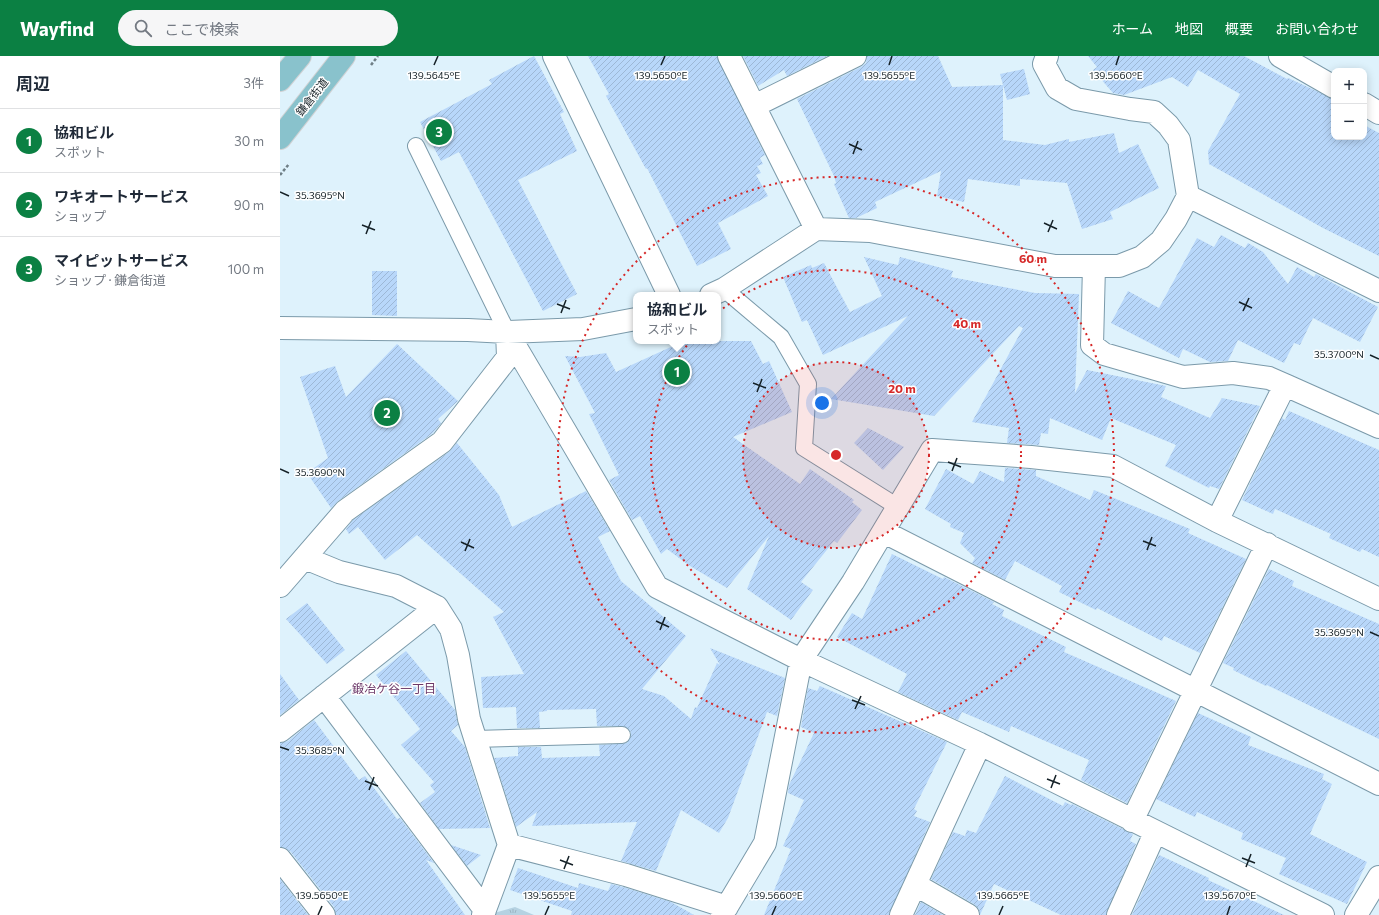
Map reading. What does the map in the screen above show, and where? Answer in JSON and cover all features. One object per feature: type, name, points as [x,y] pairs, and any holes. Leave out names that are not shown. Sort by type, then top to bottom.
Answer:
[{"type":"main road","points":[[280,80],[300,56]]},
{"type":"main road","name":"鎌倉街道","points":[[280,138],[344,56]]},
{"type":"street","points":[[554,56],[668,292]]},
{"type":"street","points":[[729,56],[816,229]]},
{"type":"street","points":[[754,106],[855,56]]},
{"type":"street","points":[[717,292],[816,229],[870,231],[1055,266],[1119,266],[1142,257],[1161,241],[1176,220],[1188,196],[1179,140],[1168,125],[1154,112],[1076,99],[1057,88],[1044,64],[1047,56]]},
{"type":"street","points":[[1280,56],[1331,85]]},
{"type":"street","points":[[1367,106],[1379,113]]},
{"type":"street","points":[[1188,196],[1379,291]]},
{"type":"street","points":[[1094,266],[1092,345],[1104,354],[1183,377],[1233,373],[1269,378],[1379,427]]},
{"type":"street","points":[[280,328],[468,330],[507,332],[583,329],[633,320]]},
{"type":"street","points":[[280,586],[345,512],[442,442],[508,357],[507,332]]},
{"type":"street","points":[[507,332],[657,587],[801,660],[980,744],[1155,833],[1323,915]]},
{"type":"street","points":[[1217,521],[1285,385]]},
{"type":"street","points":[[510,845],[626,875],[725,911],[765,843],[801,660],[853,582],[932,450],[1031,457],[1113,466],[1217,521],[1379,599]]},
{"type":"street","points":[[884,532],[1379,784]]},
{"type":"street","points":[[1132,821],[1267,544]]},
{"type":"street","points":[[305,558],[339,572],[396,586],[437,608],[451,629],[458,655],[469,719],[510,845],[484,912]]},
{"type":"street","points":[[280,731],[437,608]]},
{"type":"street","points":[[324,696],[484,912]]},
{"type":"street","points":[[901,915],[980,744]]},
{"type":"street","points":[[1118,915],[1155,833]]},
{"type":"street","points":[[280,859],[324,915]]},
{"type":"street","points":[[1356,915],[1379,877]]},
{"type":"street","points":[[916,885],[968,915]]},
{"type":"lane","points":[[416,146],[507,332]]},
{"type":"lane","points":[[721,295],[781,337],[808,384],[804,448],[898,507]]},
{"type":"lane","points":[[475,739],[622,734]]},
{"type":"green space","points":[[515,907],[534,915],[487,915]]},
{"type":"building","points":[[534,56],[564,112],[560,114],[577,151],[518,180],[577,294],[543,311],[459,152],[441,161],[420,122],[492,84],[489,80]]},
{"type":"building","points":[[588,56],[717,56],[765,155],[760,158],[763,164],[757,166],[761,173],[756,175],[768,196],[718,223],[731,249],[697,266],[647,168],[646,169],[606,96],[609,94]]},
{"type":"building","points":[[743,56],[827,56],[787,76],[784,70],[758,86]]},
{"type":"building","points":[[867,56],[938,56],[952,87],[1003,85],[1003,140],[1045,145],[1069,139],[1069,142],[1114,133],[1119,153],[1138,144],[1159,188],[1110,212],[1113,219],[1082,229],[1067,183],[1020,179],[1020,186],[968,179],[964,202],[937,196],[941,171],[875,202],[877,208],[856,218],[849,218],[834,184],[836,183],[834,176],[797,99],[861,67],[866,63]]},
{"type":"building","points":[[1088,56],[1244,56],[1287,79],[1288,78],[1331,98],[1331,140],[1367,140],[1367,127],[1379,133],[1379,256],[1323,228],[1209,164],[1208,151],[1240,94],[1198,70],[1188,87],[1172,77],[1124,95],[1113,93],[1093,70],[1097,67]]},
{"type":"building","points":[[1024,69],[1030,94],[1007,100],[1000,74]]},
{"type":"building","points":[[1221,235],[1245,248],[1248,243],[1263,252],[1288,284],[1297,267],[1314,277],[1316,274],[1378,307],[1360,342],[1313,318],[1300,345],[1294,343],[1284,363],[1238,340],[1228,361],[1210,362],[1183,349],[1179,358],[1111,323],[1128,291],[1159,308],[1197,238],[1214,247]]},
{"type":"building","points":[[864,257],[898,265],[900,257],[953,271],[951,277],[1035,293],[1079,294],[1075,393],[1087,370],[1166,386],[1161,397],[1210,418],[1222,398],[1260,406],[1219,489],[1210,486],[1209,488],[1165,466],[1176,445],[1111,418],[1102,440],[1050,418],[1048,434],[1041,433],[1039,445],[1007,443],[1009,428],[972,422],[1023,328],[1019,326],[934,416],[831,399],[908,316],[823,355],[807,320],[802,322],[783,277],[811,265],[812,268],[824,263],[850,312],[882,296]]},
{"type":"building","points":[[372,271],[397,271],[397,316],[372,315]]},
{"type":"building","points":[[721,341],[751,341],[763,364],[769,361],[792,412],[733,437],[800,484],[810,469],[854,500],[852,502],[862,510],[837,543],[834,541],[801,582],[813,590],[791,620],[747,589],[769,536],[727,588],[690,566],[667,549],[661,554],[640,516],[632,520],[609,480],[619,475],[589,414],[595,413],[565,356],[580,357],[606,353],[616,372],[677,344],[721,344]]},
{"type":"building","points":[[397,344],[458,401],[438,419],[441,423],[433,433],[338,501],[331,508],[307,473],[328,458],[300,377],[335,366],[346,397]]},
{"type":"building","points":[[1289,411],[1379,450],[1379,557],[1362,549],[1360,552],[1329,538],[1331,534],[1275,509],[1273,514],[1242,500],[1282,418],[1285,420]]},
{"type":"building","points":[[868,428],[904,447],[883,470],[854,443]]},
{"type":"building","points":[[457,443],[499,495],[512,527],[586,491],[610,531],[598,537],[621,581],[686,636],[642,689],[664,696],[691,719],[695,707],[697,708],[717,663],[720,665],[710,648],[785,678],[777,716],[767,712],[728,818],[719,833],[681,810],[656,871],[621,861],[637,822],[532,826],[537,812],[516,827],[494,758],[518,756],[518,747],[541,747],[542,758],[600,756],[599,745],[627,743],[631,735],[630,730],[622,726],[597,726],[596,709],[547,710],[539,712],[540,728],[517,728],[516,707],[483,708],[481,677],[524,674],[493,617],[504,612],[417,535],[385,560],[358,527],[349,534],[346,529],[353,520],[449,452]]},
{"type":"building","points":[[1005,468],[1036,470],[1036,476],[1090,500],[1094,490],[1190,529],[1188,533],[1246,559],[1200,653],[1164,636],[1162,641],[1097,608],[1096,610],[1059,592],[1062,586],[1015,561],[1005,580],[972,563],[975,558],[960,543],[964,533],[950,527],[951,524],[925,509],[946,469],[973,484],[980,471],[1004,482]]},
{"type":"building","points":[[892,554],[943,579],[944,577],[994,602],[992,604],[1004,610],[1002,616],[1066,647],[1064,652],[1176,701],[1127,803],[1081,780],[1089,760],[1011,726],[1009,732],[962,712],[958,720],[898,692],[907,674],[837,637],[852,613],[862,619]]},
{"type":"building","points":[[1269,569],[1294,581],[1292,586],[1379,624],[1379,739],[1233,670],[1234,668],[1223,663]]},
{"type":"building","points":[[307,603],[345,650],[327,664],[286,619]]},
{"type":"building","points":[[406,651],[455,710],[458,725],[451,731],[465,747],[490,828],[439,829],[420,803],[435,792],[430,785],[434,782],[401,745],[420,729],[376,675]]},
{"type":"building","points":[[280,674],[299,700],[280,715]]},
{"type":"building","points":[[820,686],[947,742],[914,809],[917,811],[914,816],[930,822],[889,915],[764,915],[791,849],[783,846],[804,800],[788,793],[789,785],[814,733],[801,727],[808,688],[817,691]]},
{"type":"building","points":[[1198,713],[1251,737],[1248,745],[1324,774],[1322,779],[1332,784],[1310,834],[1367,862],[1347,904],[1279,874],[1286,858],[1241,839],[1243,833],[1197,812],[1195,817],[1156,799]]},
{"type":"building","points":[[314,720],[359,780],[365,776],[397,819],[400,818],[434,863],[426,860],[465,915],[336,915],[334,907],[290,851],[280,847],[280,743],[288,741]]},
{"type":"building","points":[[1005,776],[1063,806],[1065,802],[1071,805],[1072,804],[1133,834],[1130,841],[1136,844],[1106,915],[1061,915],[994,884],[980,915],[979,909],[974,904],[931,879],[953,832],[965,836],[967,830],[976,833]]},
{"type":"building","points":[[451,845],[481,855],[467,866]]},
{"type":"building","points":[[1159,855],[1209,878],[1208,880],[1284,915],[1132,915]]},
{"type":"building","points":[[518,868],[578,888],[579,883],[608,891],[611,884],[623,887],[671,902],[694,915],[571,915],[572,911],[510,890]]},
{"type":"building","points":[[280,879],[308,915],[280,915]]},
{"type":"building","points":[[921,902],[943,915],[915,915]]},
{"type":"place","name":"マイピットサービス","points":[[439,132]]},
{"type":"place","name":"協和ビル","points":[[677,372]]},
{"type":"place","name":"ワキオートサービス","points":[[387,413]]},
{"type":"district","name":"鍛冶ケ谷一丁目","points":[[394,689]]}]
